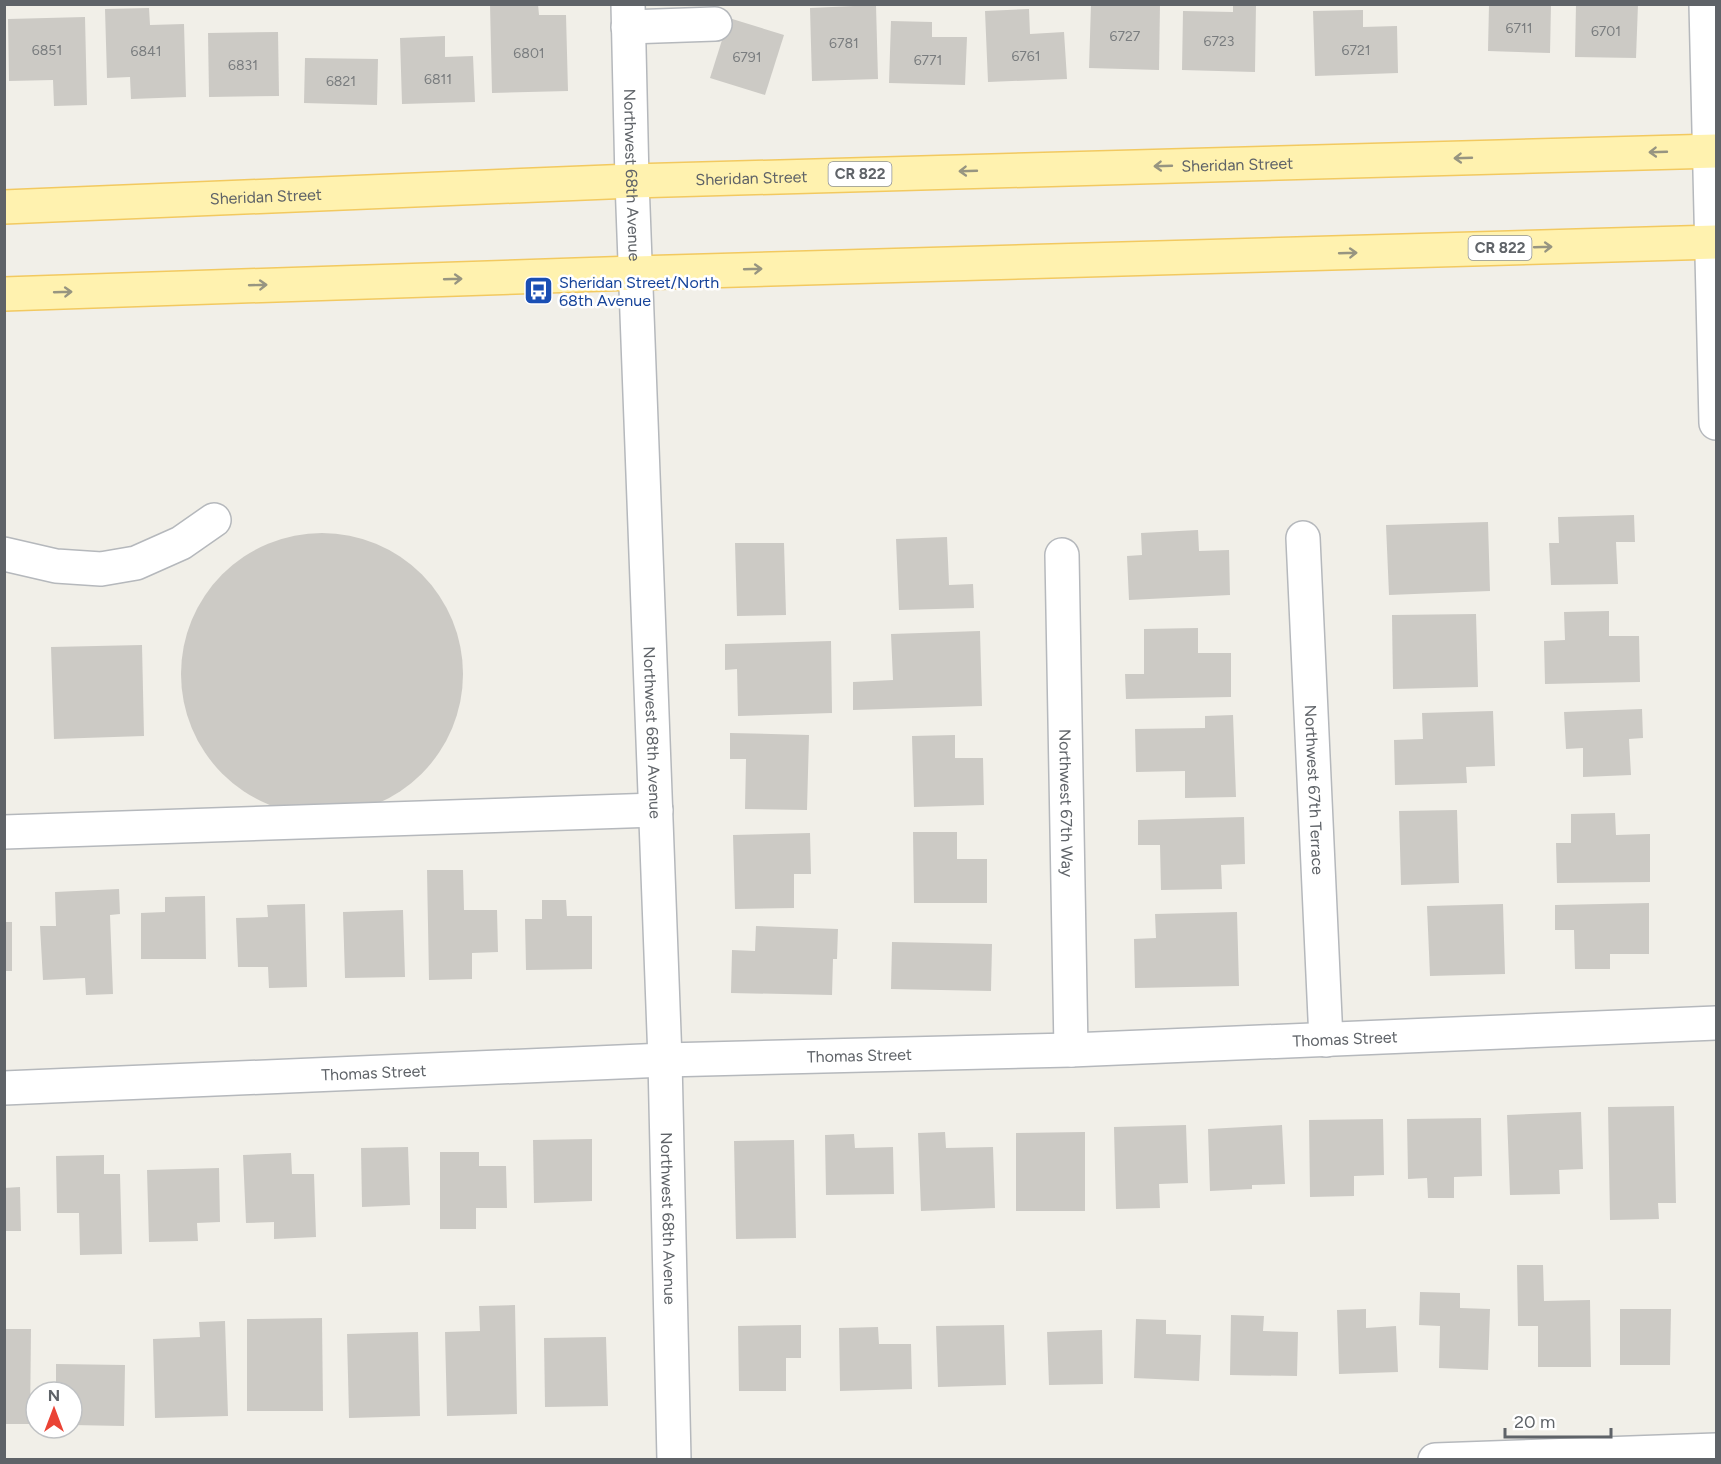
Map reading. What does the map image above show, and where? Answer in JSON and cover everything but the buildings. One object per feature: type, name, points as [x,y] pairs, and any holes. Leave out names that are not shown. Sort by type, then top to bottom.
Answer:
[{"type":"main road","name":"Sheridan Street","points":[[4,207],[632,181],[1713,151]]},
{"type":"main road","name":"CR 822","points":[[4,294],[635,273],[1714,242]]},
{"type":"street","points":[[1706,4],[1713,151],[1716,423]]},
{"type":"street","points":[[628,16],[715,24]]},
{"type":"street","name":"Northwest 68th Avenue","points":[[628,16],[635,273],[665,1060],[674,1460]]},
{"type":"street","points":[[4,554],[56,566],[100,569],[136,563],[180,543],[214,520]]},
{"type":"street","name":"Northwest 67th Terrace","points":[[1303,538],[1326,1040]]},
{"type":"street","name":"Northwest 67th Way","points":[[1062,555],[1071,1050]]},
{"type":"street","points":[[4,832],[656,810]]},
{"type":"street","name":"Thomas Street","points":[[4,1088],[665,1060],[1071,1050],[1716,1023]]},
{"type":"street","points":[[1435,1460],[1716,1450]]},
{"type":"place","name":"Sheridan Street/North 68th Avenue","points":[[538,291]]}]
